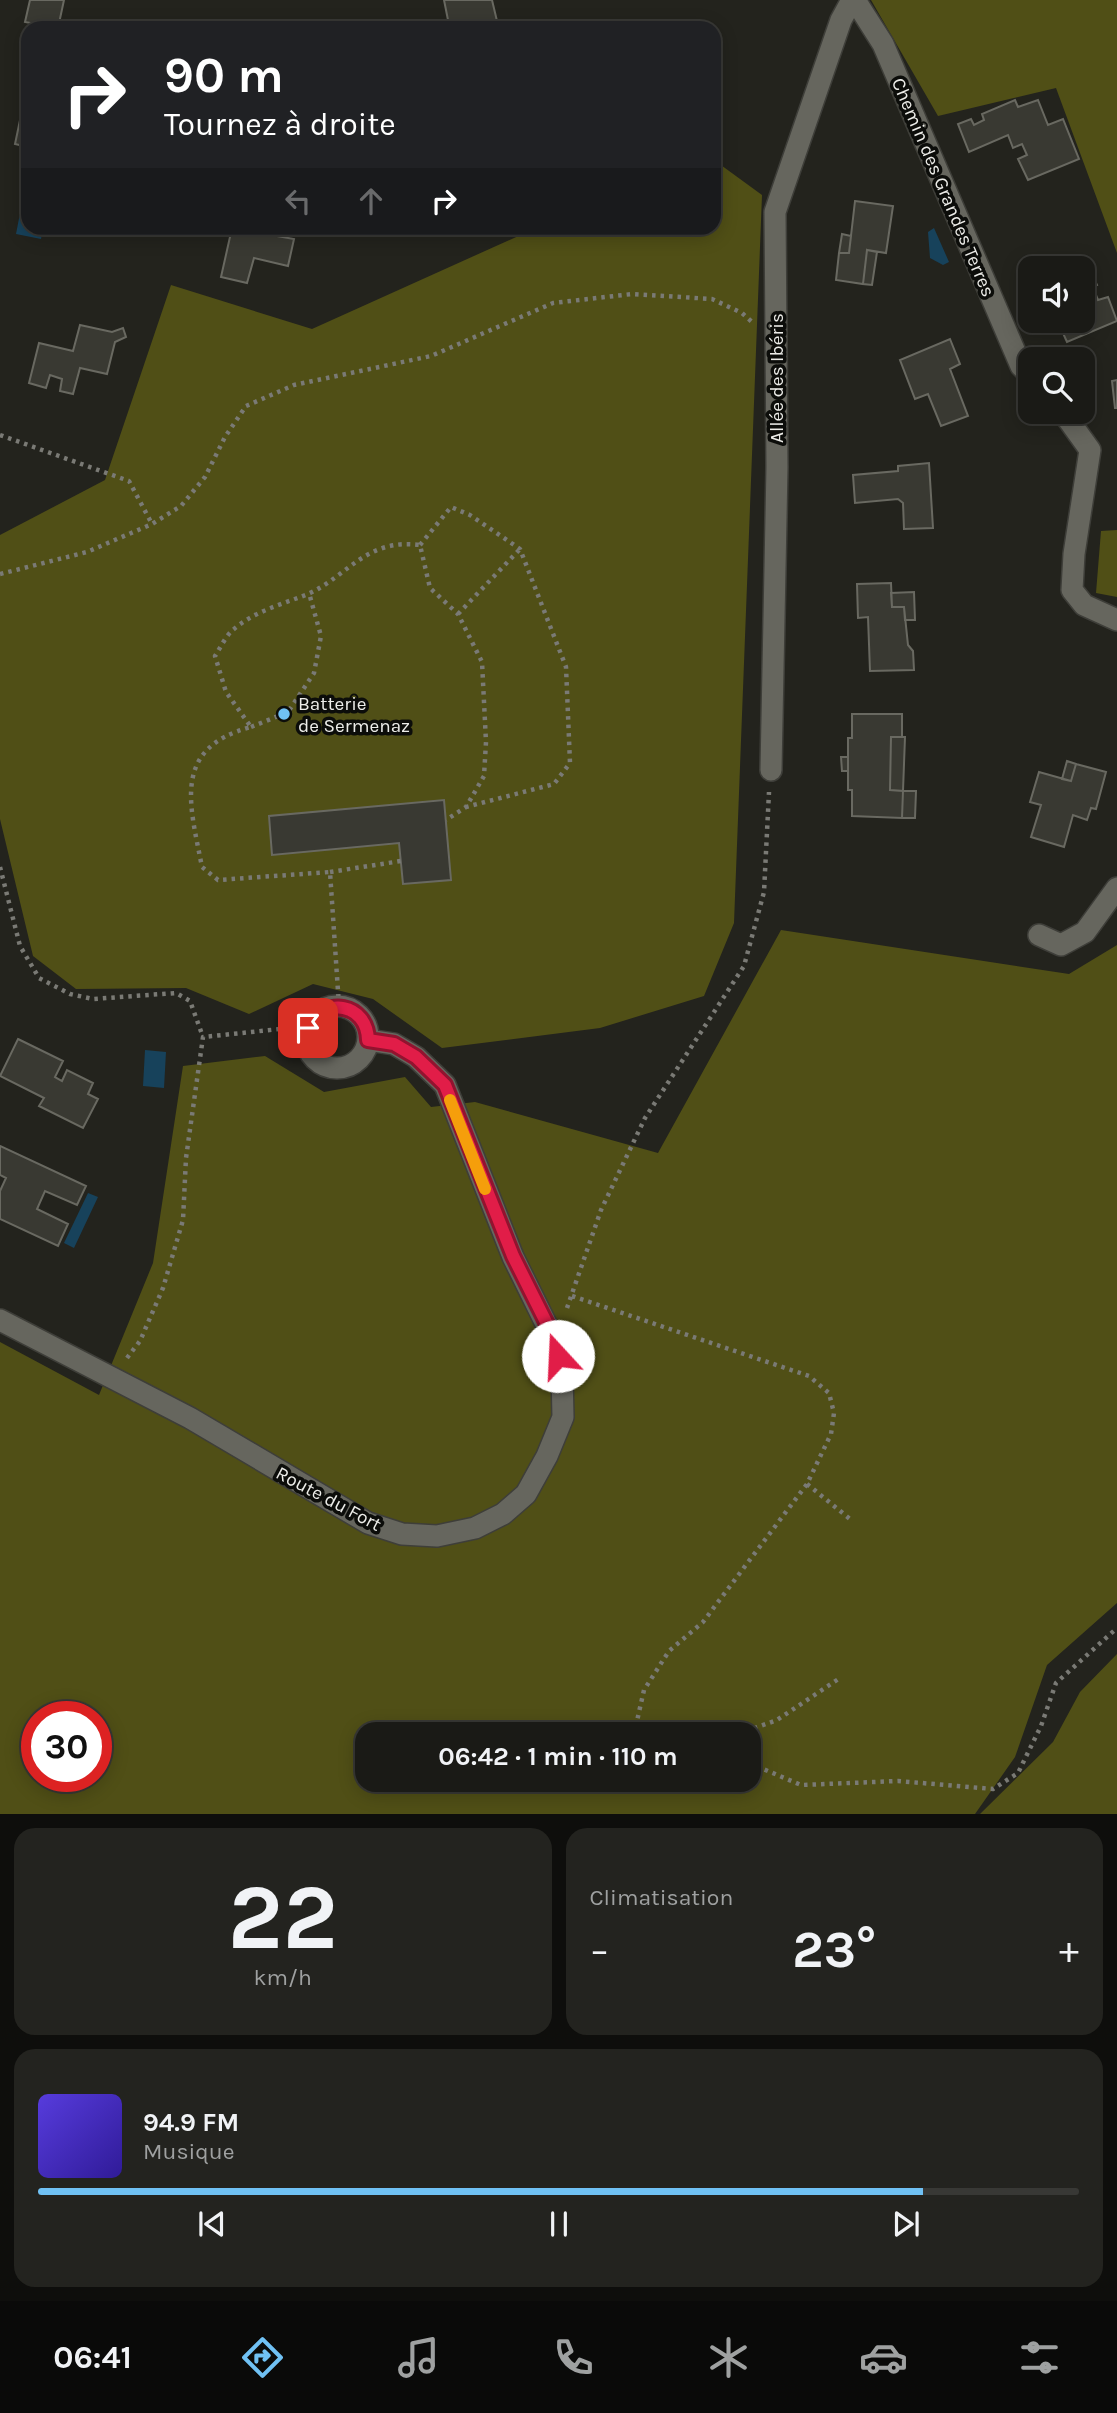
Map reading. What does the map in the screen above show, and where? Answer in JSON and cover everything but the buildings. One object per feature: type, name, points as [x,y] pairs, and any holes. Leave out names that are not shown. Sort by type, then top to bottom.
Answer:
[{"type":"street","name":"Allée des Ibéris","points":[[771,770],[777,467],[775,212],[841,20],[853,0]]},
{"type":"street","name":"Chemin des Grandes Terres","points":[[853,0],[883,44],[1018,359]]},
{"type":"street","points":[[1071,424],[1090,450],[1074,554],[1072,590],[1084,605],[1117,620]]},
{"type":"street","points":[[1039,935],[1061,945],[1085,932],[1117,888]]},
{"type":"street","points":[[339,1006],[349,1008],[364,1021],[368,1040],[361,1057],[354,1063],[336,1068],[319,1061],[308,1047],[307,1038],[313,1018],[329,1007],[339,1006]]},
{"type":"street","name":"Route du Fort","points":[[0,1320],[190,1418],[368,1523],[402,1534],[437,1536],[475,1528],[503,1514],[526,1493],[547,1456],[563,1417],[562,1373],[554,1338],[513,1256],[445,1085],[416,1057],[394,1044],[368,1040]]},
{"type":"path","points":[[0,575],[88,552],[152,524],[181,506],[205,477],[225,437],[247,406],[294,385],[431,356],[552,303],[632,294],[712,299],[742,313],[761,330],[775,332]]},
{"type":"path","points":[[0,435],[49,450],[129,481],[152,524]]},
{"type":"path","points":[[420,545],[451,507],[470,515],[520,549],[566,667],[570,763],[554,784],[466,807],[446,820]]},
{"type":"path","points":[[251,727],[226,692],[215,656],[233,629],[282,602],[309,593],[355,560],[402,543],[420,545]]},
{"type":"path","points":[[420,545],[430,588],[458,614],[481,662],[486,742],[484,776],[466,807]]},
{"type":"path","points":[[458,614],[520,549]]},
{"type":"path","points":[[309,593],[321,636],[314,673],[288,712],[251,727],[230,732],[199,757],[189,796],[202,867],[218,880],[330,872],[401,861]]},
{"type":"path","points":[[554,1338],[572,1296],[576,1275],[601,1210],[645,1118],[744,966],[764,892],[771,770]]},
{"type":"path","points":[[0,867],[20,946],[39,978],[70,993],[93,999],[176,993],[190,1001],[203,1037],[186,1158],[183,1220],[163,1288],[140,1341],[111,1377]]},
{"type":"path","points":[[330,872],[339,1006]]},
{"type":"path","points":[[203,1037],[299,1027],[307,1038]]},
{"type":"path","points":[[572,1296],[809,1376],[830,1393],[834,1413],[831,1434],[807,1484],[703,1622],[669,1651],[644,1690],[638,1722]]},
{"type":"path","points":[[807,1484],[850,1519]]},
{"type":"path","points":[[761,1768],[801,1785],[898,1781],[993,1789],[1018,1773],[1041,1726],[1056,1683],[1117,1628]]},
{"type":"path","points":[[761,1726],[777,1720],[840,1678]]},
{"type":"shaded area","points":[[871,0],[1117,0],[1117,253],[1056,88],[938,116]]},
{"type":"shaded area","points":[[721,165],[762,195],[734,923],[704,996],[600,1028],[442,1048],[373,999],[313,984],[249,1014],[186,988],[76,989],[33,956],[0,819],[0,535],[105,480],[171,285],[312,329],[520,235],[721,235]]},
{"type":"shaded area","points":[[1117,530],[1117,597],[1096,593],[1101,531]]},
{"type":"shaded area","points":[[781,930],[1069,974],[1117,945],[1117,1603],[1047,1665],[1015,1757],[975,1814],[0,1814],[0,1342],[99,1395],[153,1263],[183,1066],[265,1056],[324,1092],[405,1077],[431,1107],[475,1102],[658,1153]]},
{"type":"shaded area","points":[[1117,1654],[1117,1814],[980,1814],[1053,1742],[1080,1692]]},
{"type":"water","points":[[21,208],[21,235],[16,234]]},
{"type":"water","points":[[934,228],[949,262],[943,265],[930,258],[928,232]]},
{"type":"water","points":[[21,235],[42,235],[41,239]]},
{"type":"water","points":[[145,1050],[166,1052],[164,1088],[143,1086]]},
{"type":"water","points":[[88,1193],[98,1197],[74,1248],[64,1243]]},
{"type":"slow traffic","points":[[450,1100],[485,1189]]},
{"type":"place","name":"Batterie de Sermenaz","points":[[284,714]]},
{"type":"route","points":[[308,1028],[313,1018],[329,1007],[349,1008],[364,1021],[368,1040],[394,1044],[416,1057],[445,1085],[478,1173],[513,1256],[554,1338],[558,1356]]}]
